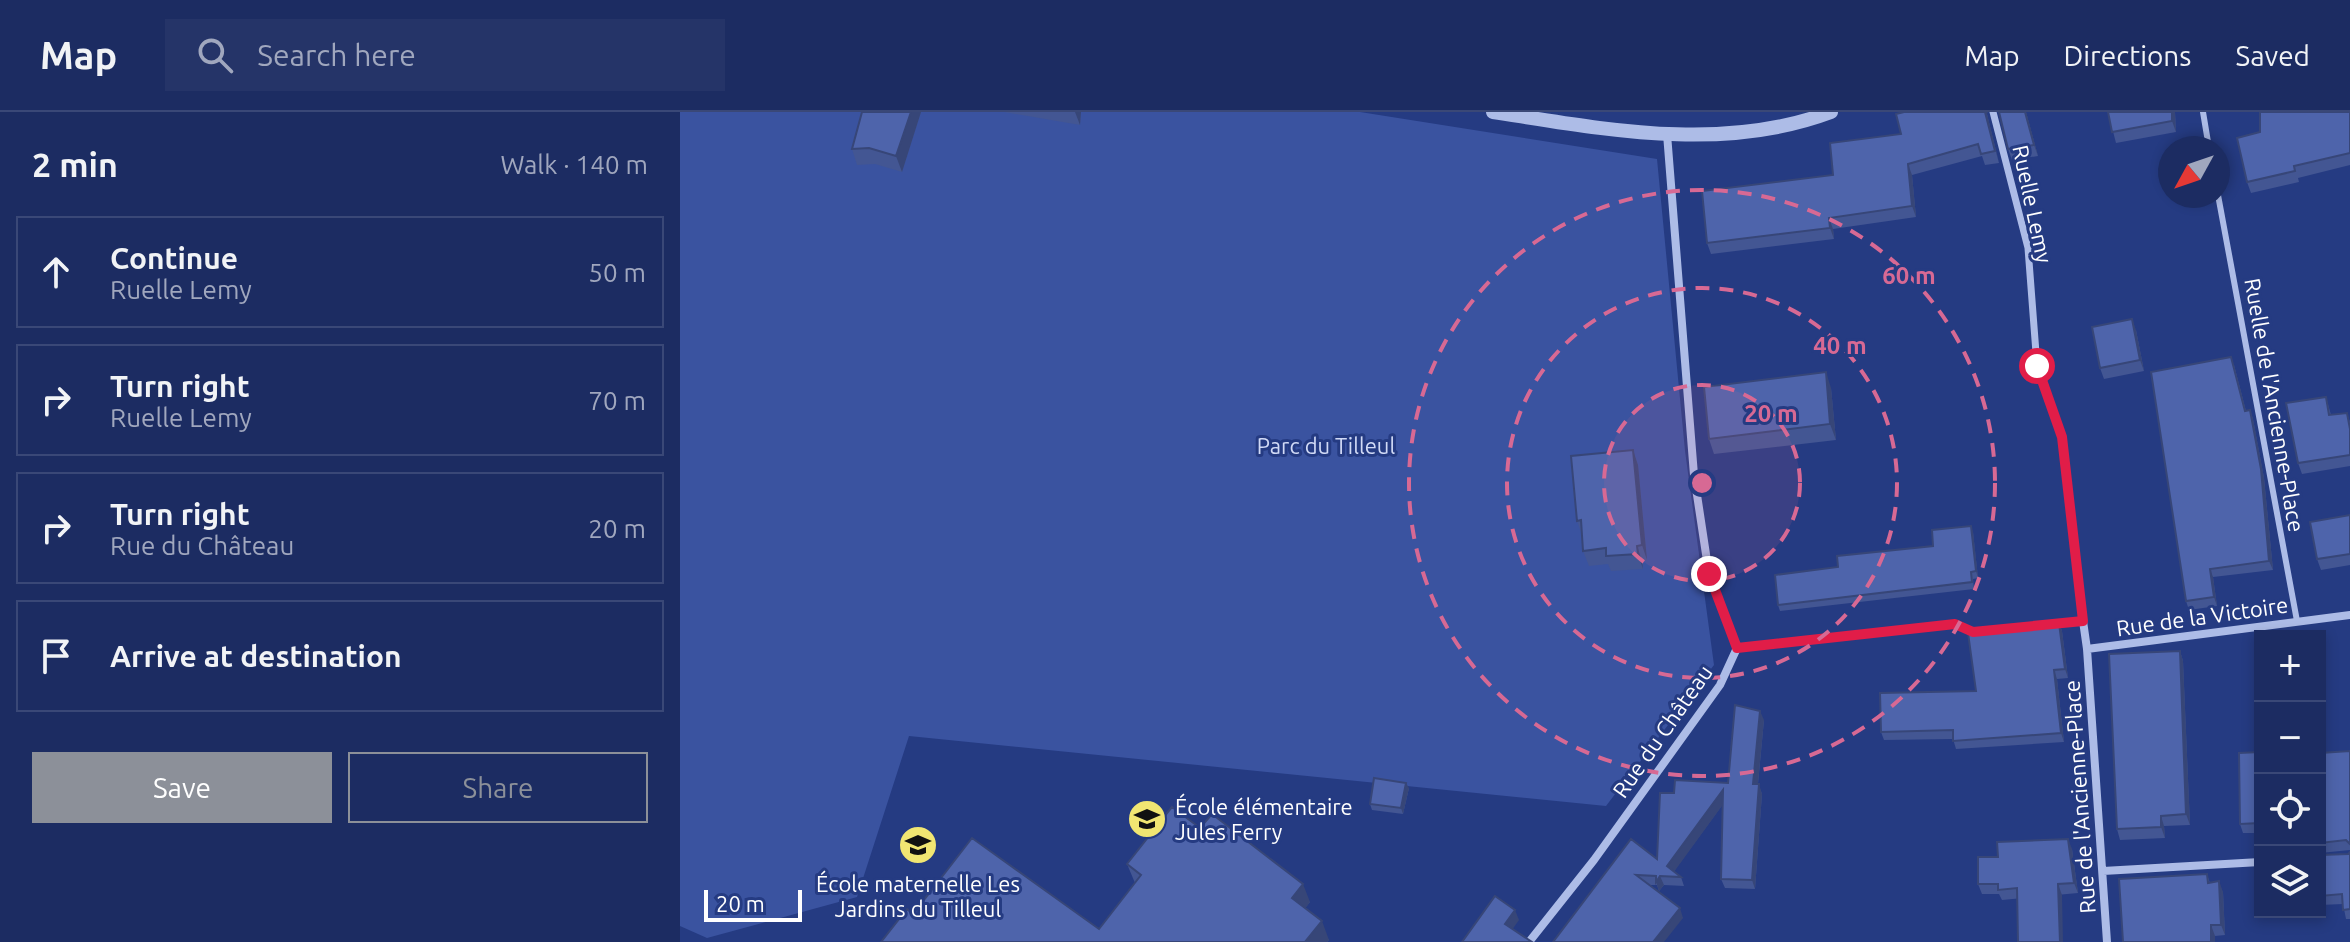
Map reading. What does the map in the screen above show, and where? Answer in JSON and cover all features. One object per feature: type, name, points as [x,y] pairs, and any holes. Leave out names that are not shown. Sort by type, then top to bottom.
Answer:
[{"type":"street","points":[[1493,112],[1667,134],[1720,136],[1831,112]]},
{"type":"street","name":"Ruelle Lemy","points":[[1993,112],[2028,248],[2037,366],[2062,437],[2083,621]]},
{"type":"street","points":[[1667,134],[1694,475],[1709,574],[1737,648]]},
{"type":"street","name":"Rue de la Victoire","points":[[2083,621],[2087,649],[2350,615]]},
{"type":"street","points":[[2036,626],[2083,621]]},
{"type":"street","points":[[1955,624],[1973,632],[1989,631]]},
{"type":"street","name":"Rue du Château","points":[[1529,942],[1594,860],[1720,685],[1737,648]]},
{"type":"street","name":"Rue de l'Ancienne-Place","points":[[2087,649],[2107,942]]},
{"type":"street","points":[[2103,871],[2254,862]]},
{"type":"lane","points":[[2203,112],[2207,136]]},
{"type":"lane","name":"Ruelle de l'Ancienne-Place","points":[[2220,208],[2297,621]]},
{"type":"lane","points":[[1737,648],[1955,624]]},
{"type":"green space","name":"Parc du Tilleul","points":[[680,112],[1360,112],[1657,159],[1685,451],[1714,665],[1606,806],[909,736],[857,897],[707,938],[680,926]]},
{"type":"building","points":[[862,112],[911,112],[896,156],[869,148],[852,149]]},
{"type":"building","points":[[1985,112],[1995,151],[1981,154],[1978,144],[1908,164],[1912,206],[1829,218],[1830,228],[1707,243],[1702,191],[1833,175],[1830,143],[1901,134],[1896,114]]},
{"type":"building","points":[[1999,112],[2025,112],[2034,145],[2008,149]]},
{"type":"building","points":[[2108,112],[2172,112],[2172,121],[2112,132]]},
{"type":"building","points":[[2260,112],[2350,112],[2350,153],[2294,166],[2295,171],[2247,182],[2237,138],[2260,132]]},
{"type":"building","points":[[2132,319],[2140,360],[2100,368],[2092,327]]},
{"type":"building","points":[[2231,357],[2245,411],[2250,410],[2261,469],[2269,561],[2210,569],[2214,597],[2186,601],[2151,372]]},
{"type":"building","points":[[1826,372],[1830,424],[1709,439],[1704,387]]},
{"type":"building","points":[[2326,397],[2329,415],[2347,413],[2350,455],[2298,463],[2286,403]]},
{"type":"building","points":[[1633,450],[1642,545],[1637,546],[1638,554],[1606,556],[1606,548],[1583,551],[1571,456]]},
{"type":"building","points":[[2350,515],[2350,554],[2317,559],[2310,522]]},
{"type":"building","points":[[1971,526],[1976,571],[1971,572],[1972,582],[1778,605],[1775,575],[1838,567],[1837,556],[1933,546],[1932,530]]},
{"type":"building","points":[[2059,623],[2065,669],[2054,670],[2061,733],[1953,741],[1953,730],[1881,732],[1880,693],[1976,691],[1968,633]]},
{"type":"building","points":[[2180,651],[2186,814],[2161,816],[2161,827],[2117,829],[2109,654]]},
{"type":"building","points":[[1735,705],[1760,711],[1753,784],[1759,784],[1752,880],[1721,879],[1723,790],[1667,866],[1681,877],[1660,876],[1656,882],[1656,876],[1636,875],[1680,908],[1653,942],[1553,942],[1631,839],[1657,859],[1660,793],[1674,793],[1675,780],[1728,783]]},
{"type":"building","points":[[2350,751],[2350,844],[2346,840],[2326,842],[2326,753]]},
{"type":"building","points":[[2254,752],[2254,823],[2240,824],[2239,753]]},
{"type":"building","points":[[1374,778],[1406,783],[1401,808],[1370,804]]},
{"type":"building","points":[[1172,807],[1200,828],[1212,814],[1303,884],[1292,898],[1322,921],[1305,942],[881,942],[907,909],[913,914],[972,838],[1099,929],[1141,875],[1127,864]]},
{"type":"building","points":[[2068,839],[2074,883],[2058,884],[2060,942],[2018,942],[2017,888],[1998,890],[1998,884],[1978,884],[1978,857],[1998,857],[1997,842]]},
{"type":"building","points":[[2350,852],[2350,909],[2343,910],[2342,894],[2326,895],[2326,855]]},
{"type":"building","points":[[2207,874],[2208,883],[2219,881],[2221,925],[2211,925],[2211,942],[2123,942],[2119,879]]},
{"type":"building","points":[[1495,896],[1515,910],[1505,924],[1532,942],[1462,942]]},
{"type":"place","name":"École élémentaire Jules Ferry","points":[[1147,819]]},
{"type":"place","name":"École maternelle Les Jardins du Tilleul","points":[[918,845]]},
{"type":"route","points":[[1709,574],[1737,648],[1955,624],[1973,632],[2083,621],[2062,437],[2037,366]]}]
